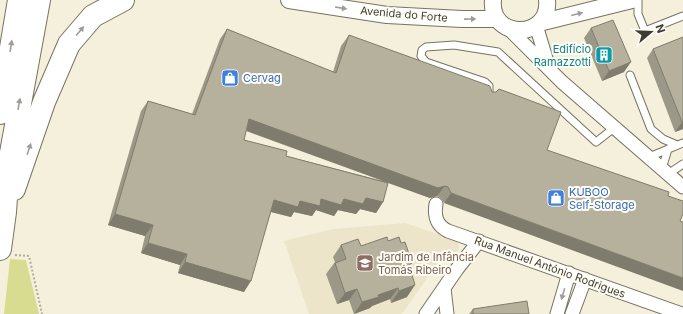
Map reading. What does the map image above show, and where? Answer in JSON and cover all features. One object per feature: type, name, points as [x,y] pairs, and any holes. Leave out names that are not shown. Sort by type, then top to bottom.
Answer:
[{"type":"highway","points":[[0,249],[5,212],[8,169],[32,0]]},
{"type":"highway","points":[[0,113],[32,0]]},
{"type":"highway","points":[[5,212],[24,165],[44,102],[69,44],[93,16],[123,0]]},
{"type":"street","name":"Avenida do Forte","points":[[289,0],[387,15],[503,23],[523,31],[538,24],[632,0]]},
{"type":"street","points":[[493,0],[494,12],[503,23],[562,82],[683,188]]},
{"type":"street","points":[[547,0],[546,11],[538,24],[548,67]]},
{"type":"street","name":"Rua Manuel António Rodrigues","points":[[436,204],[435,214],[441,227],[682,314]]},
{"type":"street","points":[[426,314],[479,241]]},
{"type":"street","points":[[557,314],[569,274]]},
{"type":"street","points":[[572,314],[585,279]]},
{"type":"street","points":[[444,288],[447,314]]},
{"type":"lane","points":[[638,0],[638,14],[645,31],[683,16]]},
{"type":"lane","points":[[487,98],[490,89],[487,83],[426,62],[421,56],[422,50],[426,47],[454,45],[498,52],[596,142],[614,128]]},
{"type":"lane","points":[[630,75],[651,129],[663,139],[680,144]]},
{"type":"lane","points":[[649,157],[680,144]]},
{"type":"lane","points":[[668,149],[665,171],[683,164]]},
{"type":"path","points":[[24,256],[29,256],[42,314]]},
{"type":"shaded area","name":"Jardim de Infância Tomás Ribeiro","points":[[405,223],[453,239],[457,241],[459,246],[458,252],[453,254],[445,253],[401,314],[309,314],[284,241],[333,229]]},
{"type":"green space","points":[[10,259],[26,260],[39,314],[4,314]]},
{"type":"building","points":[[613,20],[631,62],[609,71],[591,28]]},
{"type":"building","points":[[227,29],[336,73],[349,35],[490,86],[492,92],[496,92],[499,89],[561,112],[547,150],[669,192],[668,196],[683,201],[683,214],[680,221],[683,222],[683,278],[451,193],[448,187],[445,186],[438,188],[249,119],[244,140],[287,151],[286,156],[388,183],[383,202],[366,198],[363,204],[344,199],[341,205],[321,199],[320,206],[300,201],[298,207],[274,200],[251,281],[185,262],[187,254],[148,243],[153,225],[115,214],[148,101],[195,115]]},
{"type":"building","points":[[683,37],[683,122],[682,122],[653,49]]},
{"type":"building","points":[[387,237],[388,241],[399,237],[401,243],[405,242],[412,263],[409,265],[415,285],[399,291],[398,288],[378,295],[379,297],[362,302],[357,289],[345,293],[335,263],[346,259],[341,245],[358,239],[361,246]]},
{"type":"building","points":[[527,301],[529,314],[473,314],[473,309]]},
{"type":"place","name":"Edifício Ramazzotti","points":[[604,55]]},
{"type":"place","name":"Cervag","points":[[230,78]]},
{"type":"place","name":"KUBOO Self-Storage","points":[[556,198]]},
{"type":"place","name":"Jardim de Infância Tomás Ribeiro","points":[[365,263]]}]
